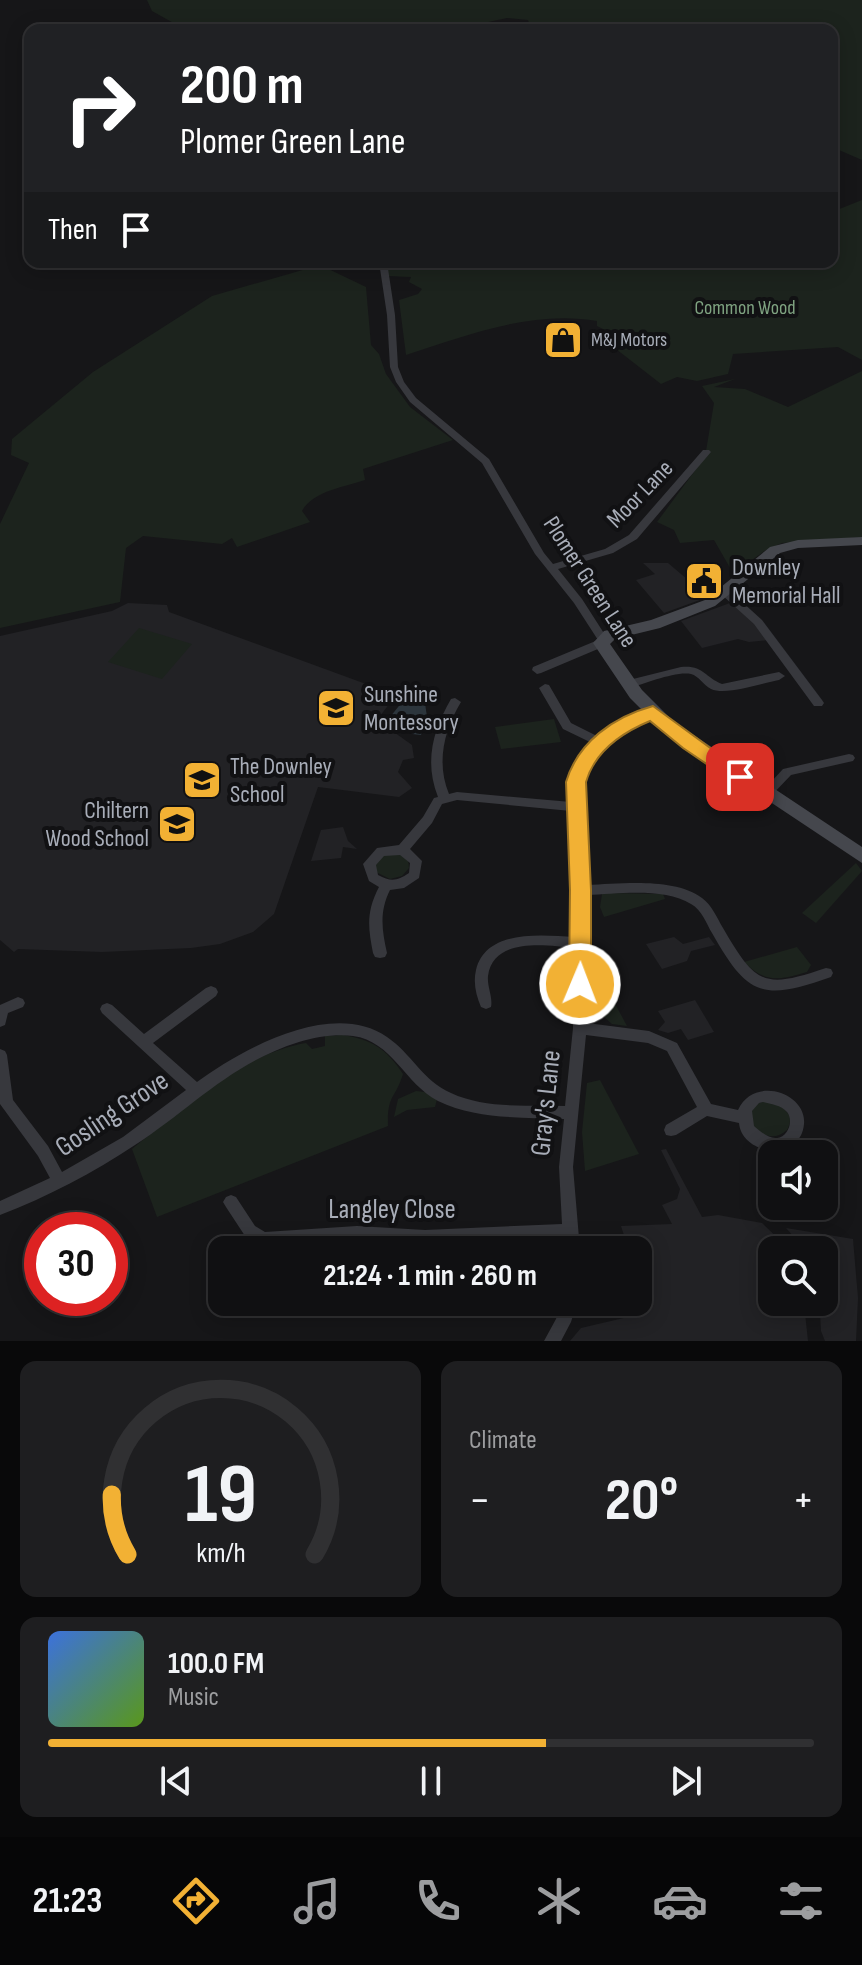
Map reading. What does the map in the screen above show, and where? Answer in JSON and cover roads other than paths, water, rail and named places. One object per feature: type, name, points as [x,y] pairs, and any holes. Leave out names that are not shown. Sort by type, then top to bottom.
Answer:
[{"type":"street","name":"Plomer Green Lane","points":[[384,268],[394,367],[400,382],[413,400],[486,461],[550,568],[578,601],[629,684],[653,712],[690,744],[862,856]]},
{"type":"street","name":"Moor Lane","points":[[550,568],[609,551],[633,537],[706,452]]},
{"type":"street","points":[[537,670],[602,640],[675,618],[726,593],[740,576],[783,547],[862,541]]},
{"type":"street","points":[[726,593],[758,622],[818,703]]},
{"type":"street","points":[[629,684],[685,671],[695,671],[707,683],[722,688],[779,676]]},
{"type":"street","points":[[545,688],[567,726],[599,742]]},
{"type":"street","points":[[445,798],[438,781],[438,745],[442,726],[455,702]]},
{"type":"street","name":"Gray's Lane","points":[[571,1236],[566,1167],[580,1028],[581,890],[576,782],[580,767],[599,742],[625,724],[653,712]]},
{"type":"street","points":[[766,794],[787,772],[844,760],[830,749]]},
{"type":"street","points":[[402,850],[428,820],[438,801],[445,798],[577,807]]},
{"type":"street","points":[[402,850],[416,861],[415,875],[400,885],[386,885],[373,878],[369,864],[381,851],[402,850]]},
{"type":"street","points":[[380,953],[373,911],[386,885]]},
{"type":"street","points":[[581,890],[649,890],[688,897],[704,909],[745,974],[766,986],[796,985],[826,973]]},
{"type":"street","points":[[486,1003],[481,978],[484,968],[500,947],[529,941],[581,943]]},
{"type":"street","name":"Gosling Grove","points":[[144,1042],[211,992]]},
{"type":"street","points":[[1,1014],[18,1003]]},
{"type":"street","name":"Gosling Grove","points":[[107,1009],[194,1089]]},
{"type":"street","points":[[580,1028],[649,1037],[672,1047],[706,1109]]},
{"type":"street","name":"Gosling Grove","points":[[4,1206],[59,1181],[139,1134],[194,1089],[239,1060],[275,1043],[319,1031],[350,1030],[382,1041],[393,1049],[421,1082],[448,1099],[472,1105],[570,1113]]},
{"type":"street","name":"Gosling Grove","points":[[0,1055],[3,1103],[43,1151],[59,1181]]},
{"type":"street","points":[[671,1130],[706,1109],[743,1117]]},
{"type":"street","name":"Langley Close","points":[[231,1202],[250,1231],[263,1239],[357,1233],[425,1237],[570,1231]]},
{"type":"street","points":[[552,1341],[565,1316]]},
{"type":"place","name":"M&J Motors","points":[[563,340]]},
{"type":"place","name":"Downley Memorial Hall","points":[[704,581]]},
{"type":"place","name":"Sunshine Montessory","points":[[336,708]]},
{"type":"place","name":"The Downley School","points":[[202,780]]},
{"type":"place","name":"Chiltern Wood School","points":[[177,824]]},
{"type":"park label","name":"Common Wood","points":[[745,308]]}]
